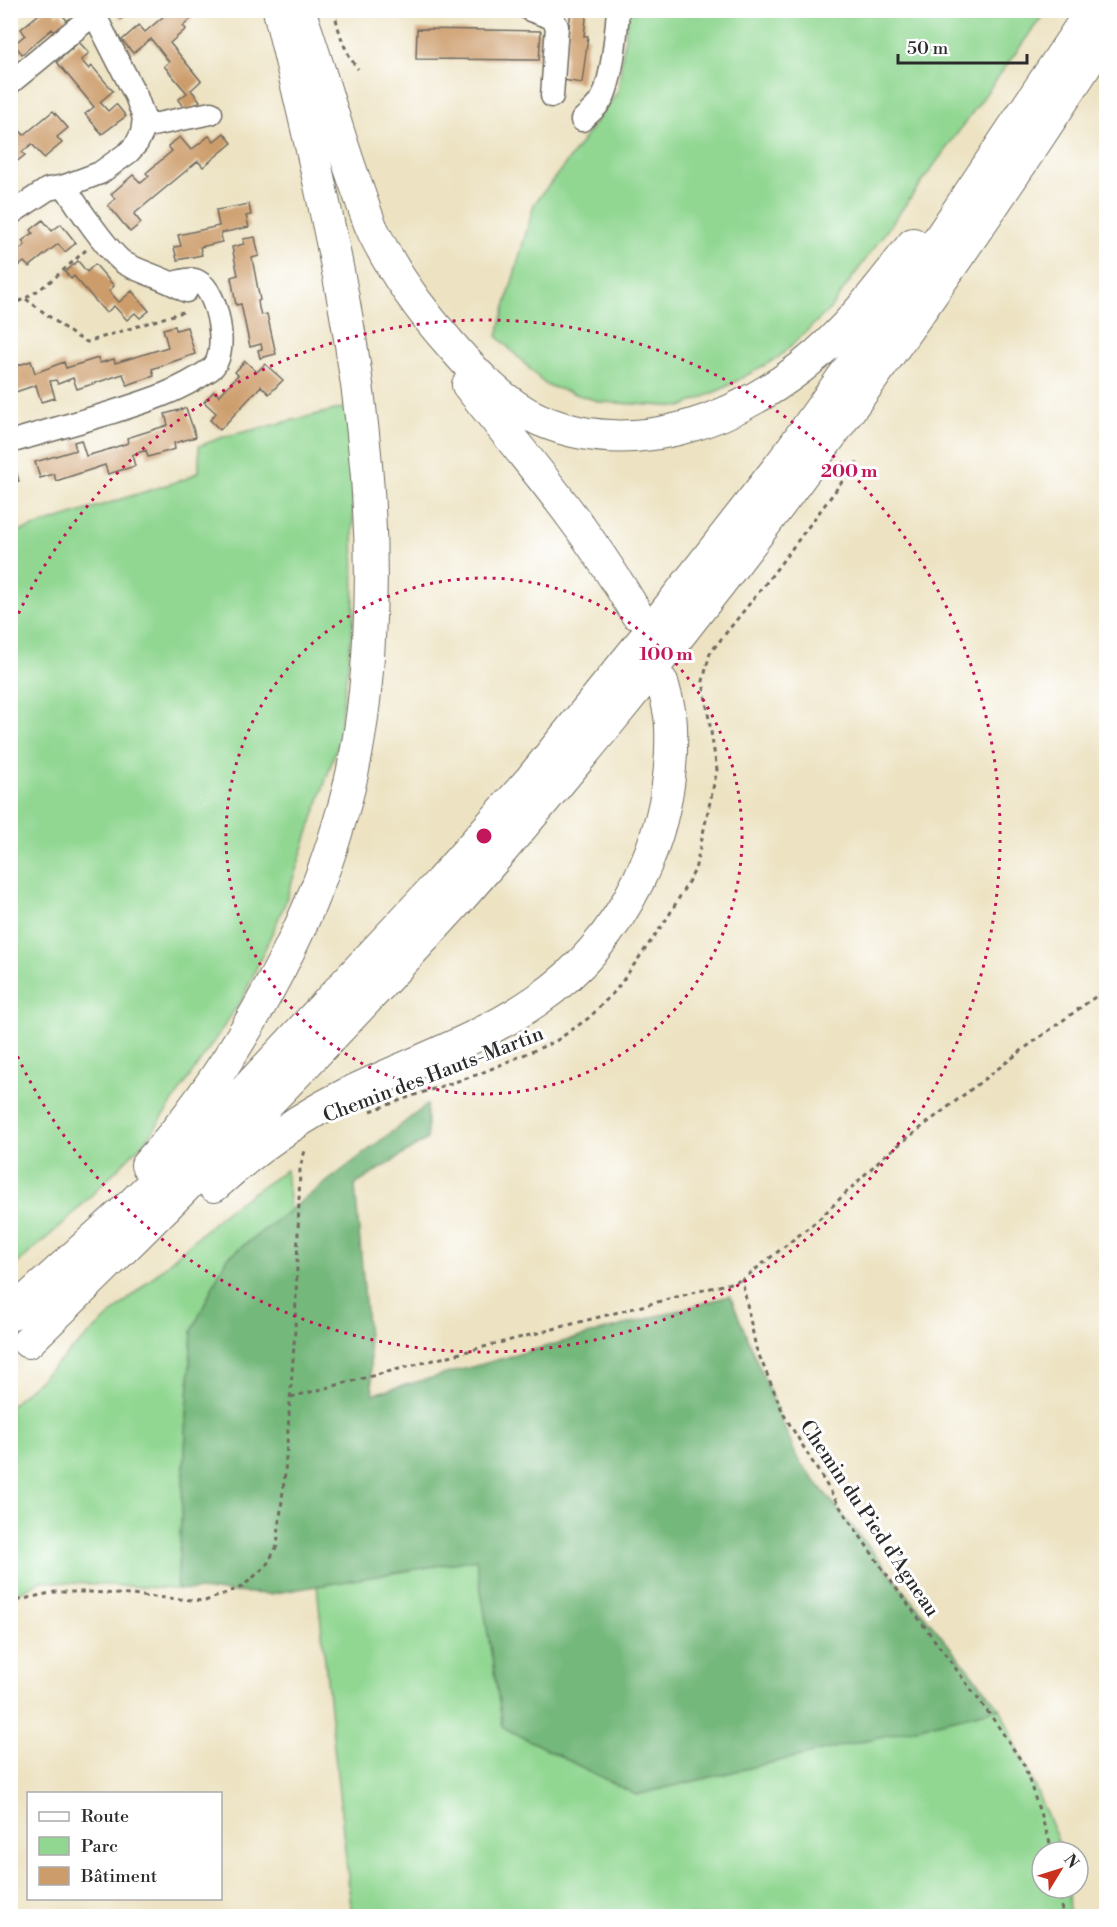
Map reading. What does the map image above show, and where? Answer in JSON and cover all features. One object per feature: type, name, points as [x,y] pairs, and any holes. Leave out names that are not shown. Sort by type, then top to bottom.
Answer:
[{"type":"highway","points":[[10,1314],[55,1261],[150,1162],[209,1088],[253,1018],[289,952],[318,887],[341,819],[356,754],[367,681],[372,599],[372,527],[366,456],[343,296],[325,206],[279,10]]},
{"type":"highway","points":[[297,10],[317,60],[345,153],[372,228],[401,280],[436,328],[474,372],[506,399],[539,420],[569,430],[609,436],[673,432],[722,415],[765,393],[804,365],[842,330],[895,268],[1095,22]]},
{"type":"highway","points":[[297,10],[346,194],[366,240],[384,273],[409,310],[580,525],[612,571],[636,613]]},
{"type":"highway","points":[[10,1314],[131,1205],[227,1110],[432,890],[531,779],[781,464],[1095,22]]},
{"type":"highway","points":[[19,1350],[246,1126],[458,901],[668,650],[880,369],[986,216],[1095,22]]},
{"type":"highway","points":[[19,1350],[125,1263],[246,1158],[297,1122],[344,1096],[500,1024],[538,1000],[573,971],[604,937],[630,899],[650,856],[671,768],[671,724],[662,682]]},
{"type":"street","points":[[530,10],[552,18],[556,16],[552,96]]},
{"type":"street","points":[[582,120],[604,96],[610,72],[618,10]]},
{"type":"street","points":[[10,83],[93,12],[136,96],[144,118],[137,143],[105,170],[65,186],[48,189],[10,214]]},
{"type":"street","points":[[143,127],[211,113]]},
{"type":"street","points":[[65,186],[79,209],[126,264],[173,283],[192,294],[202,307],[210,348],[216,364]]},
{"type":"street","points":[[10,442],[167,395],[216,364],[222,346],[215,305],[210,292],[202,284],[193,280],[173,283]]},
{"type":"path","points":[[334,10],[341,40],[358,69]]},
{"type":"path","points":[[10,305],[26,299],[102,237]]},
{"type":"path","points":[[26,299],[75,336],[87,342],[202,307]]},
{"type":"path","name":"Chemin des Hauts-Martin","points":[[368,1113],[409,1096],[479,1074],[556,1041],[590,1017],[616,990],[668,917],[694,870],[717,770],[703,681],[710,653],[857,462]]},
{"type":"path","points":[[291,1397],[742,1280],[818,1220],[884,1156],[1025,1048],[1107,989]]},
{"type":"path","name":"Chemin des Hauts-Martin","points":[[10,1606],[19,1600],[55,1592],[91,1592],[205,1601],[242,1587],[266,1566],[278,1546],[290,1416],[300,1168],[305,1148],[311,1142]]},
{"type":"path","name":"Chemin du Pied d’Agneau","points":[[742,1280],[756,1348],[784,1415],[860,1536],[1024,1765],[1049,1840]]},
{"type":"path","points":[[1061,1900],[1062,1917]]},
{"type":"green space","points":[[493,10],[494,14],[357,13],[356,11]]},
{"type":"green space","points":[[628,11],[1046,11],[829,310],[779,357],[724,388],[681,407],[601,402],[546,385],[497,336],[534,204],[618,91]]},
{"type":"green space","points":[[352,406],[354,614],[338,743],[284,906],[243,998],[149,1137],[67,1220],[11,1269],[11,534],[188,478],[199,471],[199,446],[223,437]]},
{"type":"green space","points":[[427,1105],[427,1139],[355,1185],[373,1394],[730,1296],[798,1460],[1000,1708],[636,1795],[503,1727],[476,1559],[270,1594],[177,1589],[192,1331],[226,1259]]},
{"type":"green space","points":[[286,1170],[290,1210],[226,1259],[192,1331],[177,1589],[40,1581],[11,1597],[10,1406],[226,1211]]},
{"type":"green space","points":[[476,1559],[503,1727],[636,1795],[1000,1708],[1058,1840],[1030,1840],[1030,1900],[1068,1900],[1069,1916],[352,1916],[317,1586]]},
{"type":"building","points":[[44,10],[54,10],[57,15],[60,12],[70,24],[57,35],[52,29],[22,54],[14,44],[25,35],[21,29]]},
{"type":"building","points":[[113,10],[132,10],[121,19]]},
{"type":"building","points":[[171,10],[190,10],[187,13],[192,18],[183,26],[186,29],[170,43],[201,81],[191,90],[200,101],[187,112],[178,100],[187,93],[164,66],[169,62],[151,39],[133,53],[122,40],[139,25],[145,32]]},
{"type":"building","points":[[571,10],[587,10],[584,36],[588,36],[582,83],[563,80]]},
{"type":"building","points":[[417,29],[541,31],[539,60],[416,59]]},
{"type":"building","points":[[79,42],[89,53],[81,60],[89,69],[92,66],[113,91],[100,102],[108,111],[116,104],[126,116],[102,134],[85,114],[94,107],[57,62]]},
{"type":"building","points":[[53,111],[68,128],[57,137],[62,143],[44,158],[32,144],[22,152],[25,155],[10,167],[10,137],[19,130],[24,135]]},
{"type":"building","points":[[224,133],[232,143],[203,167],[198,161],[134,214],[141,223],[130,232],[108,205],[115,199],[111,194],[133,175],[141,183],[149,176],[146,173],[172,151],[168,146],[180,137],[191,150],[209,136],[214,141]]},
{"type":"building","points":[[249,204],[251,215],[246,216],[249,227],[221,233],[222,242],[200,247],[202,255],[177,260],[174,247],[181,246],[178,235],[219,226],[216,210]]},
{"type":"building","points":[[43,220],[52,231],[61,224],[76,243],[65,252],[58,244],[29,267],[24,262],[10,273],[10,244],[17,252],[25,245],[22,241],[33,233],[31,230]]},
{"type":"building","points":[[255,237],[259,256],[252,258],[260,300],[258,301],[259,308],[261,315],[267,314],[276,354],[260,358],[258,350],[262,349],[261,344],[250,347],[241,304],[236,305],[231,277],[238,275],[232,247],[244,244],[243,239]]},
{"type":"building","points":[[78,261],[87,272],[95,264],[114,286],[109,291],[119,302],[132,291],[149,311],[140,318],[135,313],[127,320],[114,306],[106,313],[74,276],[71,279],[65,272]]},
{"type":"building","points":[[175,326],[176,330],[187,327],[195,354],[152,369],[154,376],[127,385],[123,374],[77,389],[73,378],[58,384],[56,380],[50,381],[55,398],[41,402],[36,385],[13,393],[10,375],[15,374],[13,367],[31,361],[35,373],[64,362],[66,368],[98,358],[100,363],[114,359],[115,363],[168,347],[163,329]]},
{"type":"building","points":[[245,361],[257,372],[265,364],[283,380],[269,394],[261,386],[220,430],[210,420],[216,413],[204,402],[214,391],[219,396],[238,375],[235,372]]},
{"type":"building","points":[[186,408],[196,437],[174,443],[175,449],[148,457],[146,450],[132,455],[135,466],[108,474],[105,465],[56,481],[54,474],[40,478],[35,462],[76,450],[74,442],[81,440],[86,456],[107,450],[128,443],[127,438],[168,425],[165,414]]},
{"type":"building","points":[[13,459],[19,481],[10,484],[10,460]]}]
